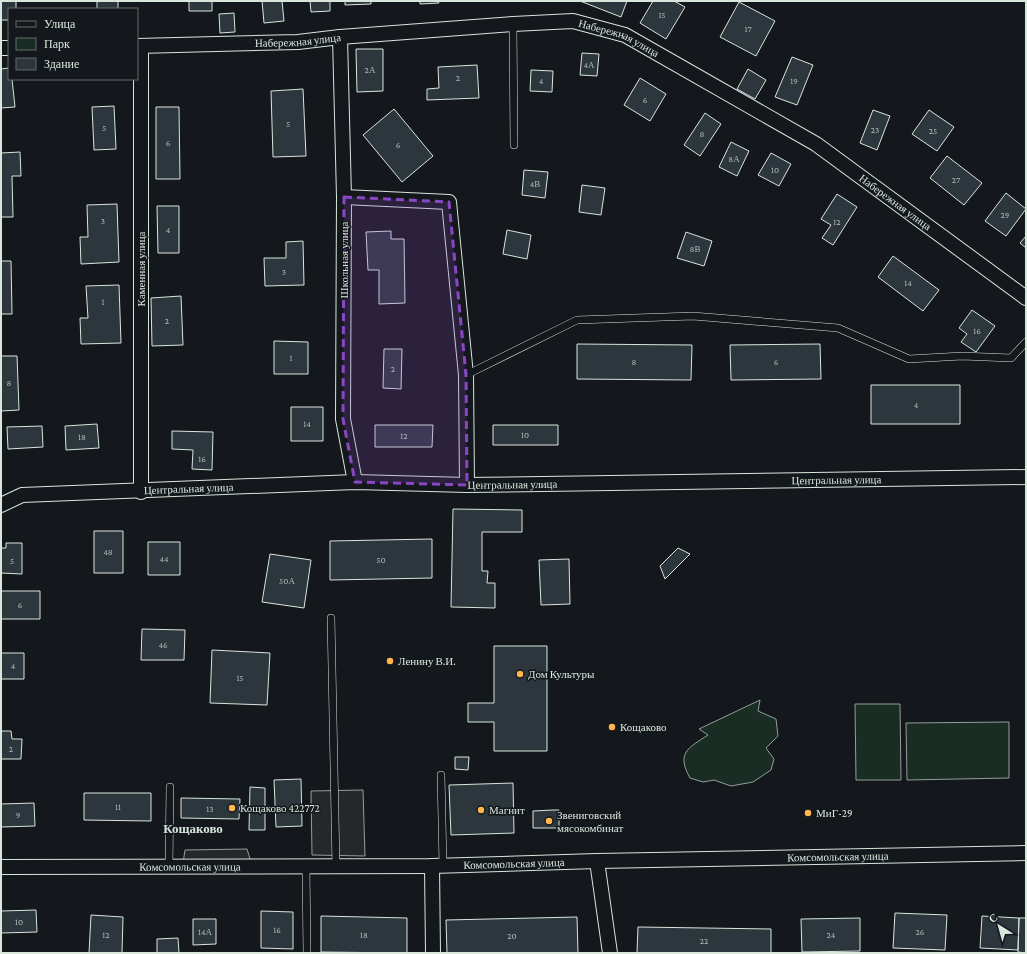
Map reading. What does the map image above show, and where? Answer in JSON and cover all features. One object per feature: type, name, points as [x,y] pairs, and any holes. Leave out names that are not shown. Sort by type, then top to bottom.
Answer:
[{"type":"street","name":"Набережная улица","points":[[139,46],[298,42],[340,37],[573,21],[625,35],[816,144],[1026,298]]},
{"type":"street","name":"Школьная улица","points":[[340,37],[344,197],[343,419],[355,482]]},
{"type":"street","name":"Каменная улица","points":[[139,46],[141,492]]},
{"type":"street","points":[[344,197],[449,202],[466,375],[467,485]]},
{"type":"street","name":"Центральная улица","points":[[1,505],[22,495],[141,492],[355,482],[467,485],[1026,477]]},
{"type":"street","name":"Комсомольская улица","points":[[1,867],[437,866],[597,861],[1026,853]]},
{"type":"street","points":[[597,861],[610,953]]},
{"type":"street","points":[[433,953],[437,866]]},
{"type":"lane","points":[[513,24],[514,145]]},
{"type":"lane","points":[[466,375],[577,320],[693,316],[838,328],[909,359],[962,356],[1011,358],[1026,342]]},
{"type":"lane","points":[[331,618],[336,866]]},
{"type":"lane","points":[[437,866],[441,775]]},
{"type":"lane","points":[[169,867],[170,787]]},
{"type":"lane","points":[[306,866],[307,953]]},
{"type":"highlighted area","points":[[344,197],[449,202],[466,375],[467,485],[355,482],[343,419]]},
{"type":"green space","points":[[760,700],[758,711],[776,719],[778,736],[766,748],[774,759],[771,770],[753,782],[731,786],[714,780],[703,782],[690,778],[684,763],[686,752],[708,735],[699,729]]},
{"type":"green space","points":[[855,704],[900,704],[901,780],[856,780]]},
{"type":"green space","points":[[1009,722],[1009,778],[907,780],[906,723]]},
{"type":"shaded area","points":[[363,790],[365,856],[312,855],[311,791]]},
{"type":"shaded area","points":[[247,849],[251,862],[183,863],[185,850]]},
{"type":"building","points":[[1,1],[16,1],[16,8],[8,8],[8,20],[1,20]]},
{"type":"building","points":[[97,1],[118,1],[118,8],[97,8]]},
{"type":"building","points":[[189,1],[212,1],[212,11],[189,11]]},
{"type":"building","points":[[262,1],[282,1],[284,21],[264,23]]},
{"type":"building","points":[[310,1],[330,1],[330,11],[311,12]]},
{"type":"building","points":[[345,1],[371,1],[371,4],[345,5]]},
{"type":"building","points":[[420,1],[438,1],[439,3],[420,4]]},
{"type":"building","points":[[580,1],[627,1],[621,17]]},
{"type":"building","points":[[653,1],[674,1],[685,7],[666,39],[640,23]]},
{"type":"building","points":[[739,2],[775,21],[756,56],[720,37]]},
{"type":"building","points":[[234,13],[235,32],[220,33],[219,14]]},
{"type":"building","points":[[356,49],[383,49],[383,91],[357,92]]},
{"type":"building","points":[[582,53],[599,54],[597,76],[580,75]]},
{"type":"building","points":[[792,57],[813,65],[797,105],[775,97]]},
{"type":"building","points":[[477,65],[479,98],[427,100],[427,89],[439,88],[438,67]]},
{"type":"building","points":[[8,68],[8,80],[12,80],[15,107],[1,108],[1,69]]},
{"type":"building","points":[[748,69],[766,80],[755,99],[737,89]]},
{"type":"building","points":[[531,70],[553,71],[552,92],[530,91]]},
{"type":"building","points":[[640,78],[666,94],[650,121],[624,105]]},
{"type":"building","points":[[303,89],[306,156],[273,157],[271,91]]},
{"type":"building","points":[[114,106],[116,149],[94,150],[92,107]]},
{"type":"building","points":[[156,107],[179,107],[180,179],[156,179]]},
{"type":"building","points":[[394,109],[433,156],[402,182],[363,135]]},
{"type":"building","points":[[873,110],[890,116],[877,150],[860,143]]},
{"type":"building","points":[[929,110],[954,127],[937,151],[912,134]]},
{"type":"building","points":[[705,113],[721,124],[700,156],[684,145]]},
{"type":"building","points":[[731,142],[749,151],[737,176],[719,167]]},
{"type":"building","points":[[20,152],[21,176],[12,176],[13,217],[1,217],[1,153]]},
{"type":"building","points":[[771,153],[791,164],[779,186],[758,175]]},
{"type":"building","points":[[947,156],[982,183],[964,205],[930,178]]},
{"type":"building","points":[[524,170],[548,172],[545,198],[522,195]]},
{"type":"building","points":[[582,185],[605,188],[601,215],[579,212]]},
{"type":"building","points":[[1006,193],[1026,209],[1006,236],[985,221]]},
{"type":"building","points":[[837,194],[857,207],[833,245],[822,238],[831,225],[821,219]]},
{"type":"building","points":[[117,204],[119,262],[81,264],[80,237],[88,237],[87,205]]},
{"type":"building","points":[[157,206],[179,206],[179,253],[158,253]]},
{"type":"building","points":[[507,230],[531,235],[527,259],[503,254]]},
{"type":"building","points":[[391,231],[391,239],[404,239],[405,303],[379,304],[379,270],[368,270],[366,232]]},
{"type":"building","points":[[686,232],[712,241],[704,266],[677,258]]},
{"type":"building","points":[[1026,236],[1026,248],[1020,243]]},
{"type":"building","points":[[303,241],[304,285],[265,286],[264,258],[286,258],[286,242]]},
{"type":"building","points":[[893,256],[939,290],[923,311],[878,277]]},
{"type":"building","points":[[1,261],[11,261],[12,314],[1,314]]},
{"type":"building","points":[[119,285],[121,343],[81,344],[80,318],[88,318],[86,286]]},
{"type":"building","points":[[181,296],[183,345],[152,346],[151,298]]},
{"type":"building","points":[[972,310],[995,326],[976,352],[961,342],[967,334],[959,328]]},
{"type":"building","points":[[274,341],[308,342],[308,374],[274,374]]},
{"type":"building","points":[[577,344],[692,345],[691,380],[577,379]]},
{"type":"building","points":[[820,344],[821,379],[731,380],[730,345]]},
{"type":"building","points":[[384,349],[402,349],[401,389],[383,388]]},
{"type":"building","points":[[1,356],[17,356],[19,410],[1,411]]},
{"type":"building","points":[[871,385],[960,385],[960,424],[871,424]]},
{"type":"building","points":[[291,407],[323,407],[323,441],[291,441]]},
{"type":"building","points":[[97,424],[99,448],[66,450],[65,426]]},
{"type":"building","points":[[375,425],[433,425],[432,447],[375,447]]},
{"type":"building","points":[[493,425],[558,425],[558,445],[493,445]]},
{"type":"building","points":[[42,426],[43,447],[8,449],[7,427]]},
{"type":"building","points":[[172,431],[213,432],[212,470],[192,469],[193,450],[172,449]]},
{"type":"building","points":[[453,509],[522,510],[522,532],[482,532],[482,571],[488,571],[487,583],[495,583],[495,608],[451,607]]},
{"type":"building","points":[[94,531],[123,531],[123,573],[94,573]]},
{"type":"building","points":[[432,539],[432,578],[330,580],[330,541]]},
{"type":"building","points":[[148,542],[180,542],[180,575],[148,575]]},
{"type":"building","points":[[6,543],[22,543],[22,574],[1,573],[1,548],[6,548]]},
{"type":"building","points":[[678,548],[690,554],[665,579],[660,566]]},
{"type":"building","points":[[270,554],[311,560],[304,608],[262,602]]},
{"type":"building","points":[[569,559],[570,604],[541,605],[539,560]]},
{"type":"building","points":[[1,591],[40,591],[40,619],[1,619]]},
{"type":"building","points":[[142,629],[185,630],[184,660],[141,660]]},
{"type":"building","name":"Дом Культуры","points":[[494,646],[547,646],[547,751],[494,751],[494,722],[468,722],[468,703],[494,703]]},
{"type":"building","points":[[212,650],[270,653],[267,705],[210,703]]},
{"type":"building","points":[[1,653],[24,653],[24,679],[1,679]]},
{"type":"building","points":[[1,731],[11,731],[12,739],[22,739],[21,759],[1,759]]},
{"type":"building","points":[[455,757],[469,757],[468,770],[455,769]]},
{"type":"building","points":[[301,779],[302,826],[276,827],[274,780]]},
{"type":"building","points":[[513,783],[514,833],[451,835],[449,785]]},
{"type":"building","points":[[250,787],[265,788],[265,830],[249,830]]},
{"type":"building","points":[[84,793],[151,793],[151,821],[84,820]]},
{"type":"building","points":[[181,798],[240,799],[239,819],[181,818]]},
{"type":"building","points":[[34,803],[35,826],[1,827],[1,804]]},
{"type":"building","points":[[559,810],[559,828],[533,828],[533,811]]},
{"type":"building","points":[[36,910],[37,932],[1,933],[1,911]]},
{"type":"building","points":[[261,911],[293,912],[293,949],[261,948]]},
{"type":"building","points":[[895,913],[947,915],[945,950],[893,948]]},
{"type":"building","points":[[91,915],[123,917],[122,953],[89,953]]},
{"type":"building","points":[[321,916],[407,918],[407,953],[321,952]]},
{"type":"building","points":[[982,916],[1019,918],[1018,950],[980,948]]},
{"type":"building","points":[[577,917],[578,953],[447,953],[446,920]]},
{"type":"building","points":[[860,918],[860,951],[802,952],[801,919]]},
{"type":"building","points":[[1019,918],[1026,918],[1026,953],[1018,952]]},
{"type":"building","points":[[193,919],[216,919],[216,944],[193,945]]},
{"type":"building","points":[[638,927],[771,929],[771,953],[637,953]]},
{"type":"building","points":[[178,938],[179,953],[157,953],[157,939]]},
{"type":"place","name":"Ленину В.И.","points":[[390,661]]},
{"type":"place","name":"Дом Культуры","points":[[520,674]]},
{"type":"place","name":"Кощаково","points":[[612,727]]},
{"type":"place","name":"Кощаково 422772","points":[[232,808]]},
{"type":"place","name":"Магнит","points":[[481,810]]},
{"type":"place","name":"МиГ-29","points":[[808,813]]},
{"type":"place","name":"Звениговский мясокомбинат","points":[[549,821]]},
{"type":"district","name":"Кощаково","points":[[193,828]]}]
